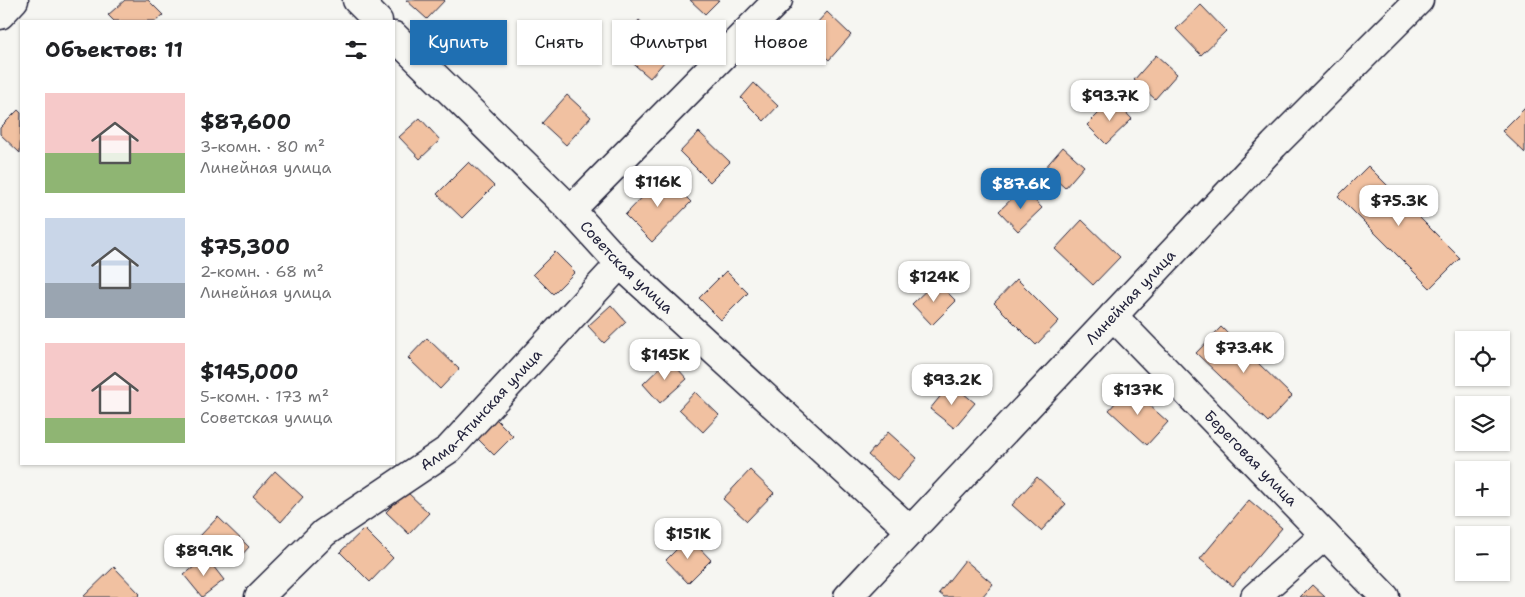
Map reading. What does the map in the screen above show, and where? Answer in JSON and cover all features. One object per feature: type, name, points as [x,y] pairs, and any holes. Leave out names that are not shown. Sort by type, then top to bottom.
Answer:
[{"type":"street","points":[[0,15],[14,0]]},
{"type":"street","points":[[357,0],[377,20]]},
{"type":"street","points":[[571,210],[778,0]]},
{"type":"street","name":"Линейная улица","points":[[848,597],[1274,145],[1419,0]]},
{"type":"street","name":"Советская улица","points":[[395,37],[571,210],[620,264],[911,531]]},
{"type":"street","name":"Алма-Атинская улица","points":[[259,597],[324,533],[449,449],[620,264]]},
{"type":"street","name":"Береговая улица","points":[[1113,316],[1385,597]]},
{"type":"street","points":[[1255,597],[1325,535]]},
{"type":"building","points":[[125,0],[148,0],[163,15],[157,20],[113,20],[108,15]]},
{"type":"building","points":[[406,0],[445,0],[427,19]]},
{"type":"building","points":[[690,0],[719,0],[705,14]]},
{"type":"building","points":[[1201,5],[1226,31],[1201,55],[1176,29]]},
{"type":"building","points":[[827,12],[851,35],[829,60],[826,57],[826,20],[820,20]]},
{"type":"building","points":[[1156,55],[1177,74],[1155,99],[1134,80]]},
{"type":"building","points":[[635,65],[662,65],[650,78]]},
{"type":"building","points":[[754,83],[778,106],[764,121],[741,98]]},
{"type":"building","points":[[567,95],[591,117],[566,145],[542,123]]},
{"type":"building","points":[[1113,99],[1132,119],[1106,144],[1087,125]]},
{"type":"building","points":[[1525,108],[1525,153],[1502,131]]},
{"type":"building","points":[[18,110],[20,112],[20,153],[0,134],[0,128]]},
{"type":"building","points":[[420,118],[440,140],[420,159],[399,137]]},
{"type":"building","points":[[699,132],[730,162],[710,182],[680,152]]},
{"type":"building","points":[[1063,147],[1084,166],[1065,188],[1044,169]]},
{"type":"building","points":[[469,162],[494,186],[462,218],[437,194]]},
{"type":"building","points":[[1368,166],[1460,258],[1430,288],[1338,196]]},
{"type":"building","points":[[664,175],[691,202],[652,242],[625,215]]},
{"type":"building","points":[[1023,188],[1042,208],[1018,231],[999,211]]},
{"type":"building","points":[[1082,220],[1120,257],[1093,285],[1055,249]]},
{"type":"building","points":[[555,252],[575,272],[553,294],[533,274]]},
{"type":"building","points":[[726,271],[748,293],[721,320],[699,298]]},
{"type":"building","points":[[1017,279],[1059,321],[1036,345],[994,303]]},
{"type":"building","points":[[936,281],[956,301],[932,325],[912,304]]},
{"type":"building","points":[[611,305],[626,322],[604,343],[588,326]]},
{"type":"building","points":[[1221,327],[1292,396],[1268,422],[1196,353]]},
{"type":"building","points":[[427,338],[459,369],[440,389],[408,358]]},
{"type":"building","points":[[669,359],[687,379],[660,403],[643,384]]},
{"type":"building","points":[[951,383],[975,403],[954,428],[930,409]]},
{"type":"building","points":[[1129,387],[1168,422],[1147,445],[1109,410]]},
{"type":"building","points":[[695,392],[719,415],[703,432],[679,409]]},
{"type":"building","points":[[492,415],[513,436],[494,455],[473,434]]},
{"type":"building","points":[[888,432],[917,458],[897,481],[868,455]]},
{"type":"building","points":[[750,470],[774,493],[747,521],[723,499]]},
{"type":"building","points":[[275,471],[303,497],[281,522],[253,496]]},
{"type":"building","points":[[1037,477],[1066,504],[1041,531],[1012,505]]},
{"type":"building","points":[[406,491],[429,513],[409,534],[386,512]]},
{"type":"building","points":[[1249,500],[1282,528],[1233,586],[1200,559]]},
{"type":"building","points":[[218,517],[249,547],[231,567],[199,537]]},
{"type":"building","points":[[364,529],[393,558],[370,582],[340,552]]},
{"type":"building","points":[[689,537],[711,560],[688,583],[666,560]]},
{"type":"building","points":[[206,557],[224,580],[202,597],[184,575]]},
{"type":"building","points":[[965,560],[993,584],[982,597],[944,597],[939,593]]},
{"type":"building","points":[[114,567],[140,594],[137,597],[83,597]]},
{"type":"building","points":[[1312,585],[1325,597],[1300,597]]}]
